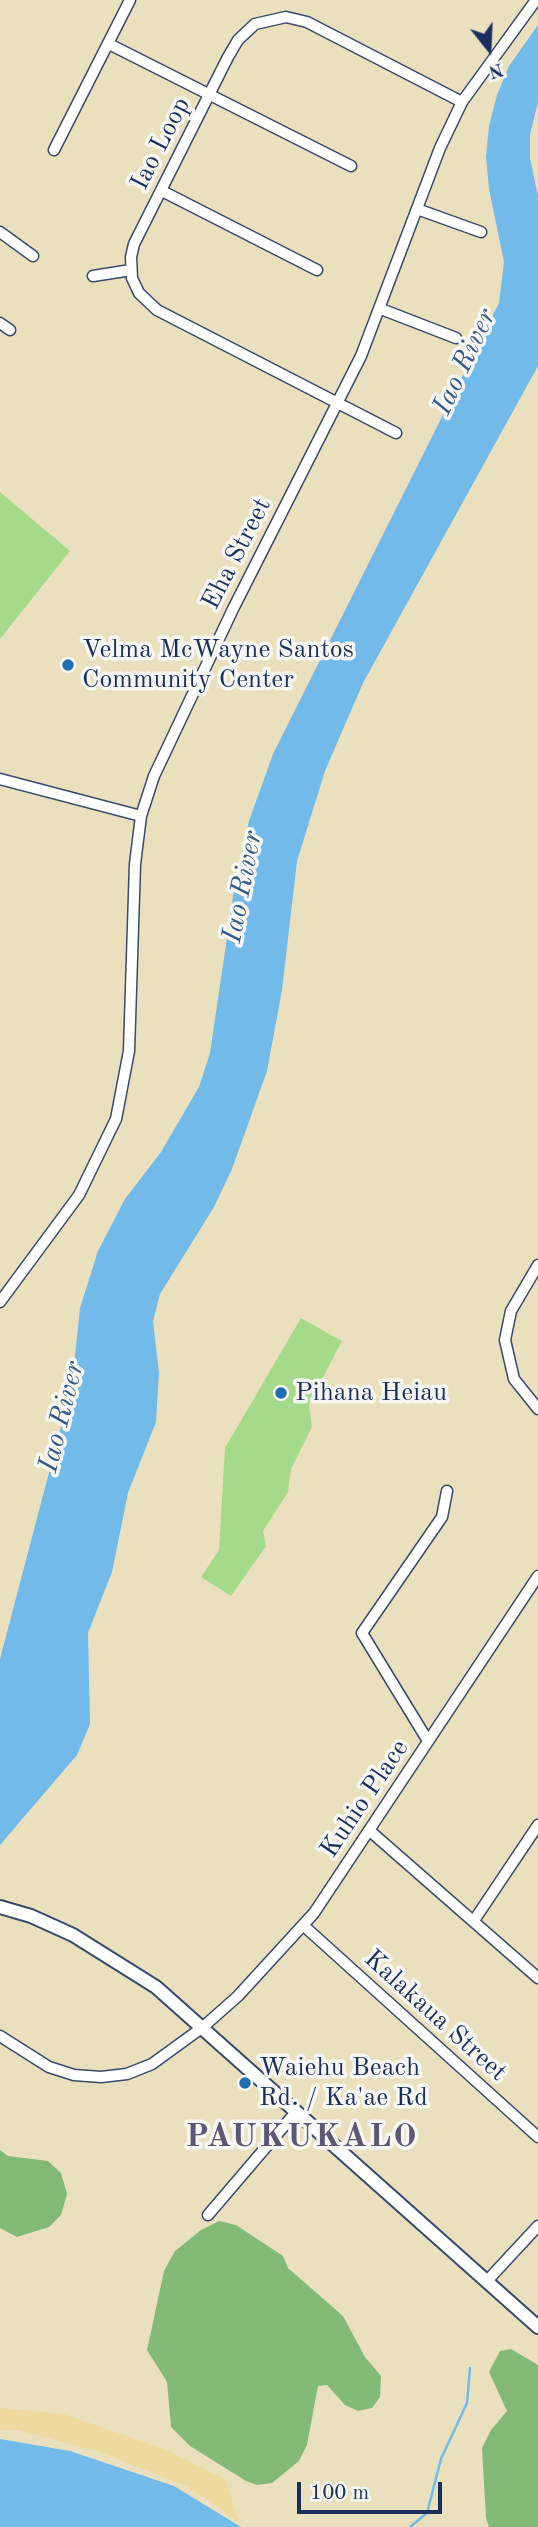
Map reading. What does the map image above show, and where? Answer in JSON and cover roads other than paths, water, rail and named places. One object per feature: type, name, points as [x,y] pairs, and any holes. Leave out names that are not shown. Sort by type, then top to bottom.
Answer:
[{"type":"street","points":[[54,150],[130,0]]},
{"type":"street","name":"Eha Street","points":[[0,1302],[79,1195],[116,1119],[129,1051],[135,864],[141,816],[154,775],[381,309],[440,148],[463,102],[536,0]]},
{"type":"street","name":"Iao Loop","points":[[131,270],[134,244],[238,40],[246,31],[264,20],[286,17],[307,22],[463,102]]},
{"type":"street","points":[[109,44],[351,166]]},
{"type":"street","points":[[162,191],[317,270]]},
{"type":"street","points":[[417,209],[481,232]]},
{"type":"street","points":[[0,232],[33,256]]},
{"type":"street","points":[[93,276],[131,270],[139,293],[157,310],[396,433]]},
{"type":"street","points":[[381,309],[456,338]]},
{"type":"street","points":[[0,323],[10,330]]},
{"type":"street","points":[[0,779],[141,816]]},
{"type":"street","points":[[538,1265],[511,1311],[505,1340],[514,1379],[538,1409]]},
{"type":"street","points":[[428,1741],[362,1633],[442,1517],[447,1491]]},
{"type":"street","name":"Kuhio Place","points":[[0,2036],[49,2067],[74,2075],[101,2077],[127,2074],[152,2064],[203,2027],[238,1996],[304,1926],[538,1576]]},
{"type":"street","points":[[475,1919],[538,1825]]},
{"type":"street","points":[[370,1831],[475,1919],[538,1978]]},
{"type":"street","points":[[0,1907],[31,1916],[73,1935],[156,1987],[538,2327]]},
{"type":"street","name":"Kalakaua Street","points":[[304,1926],[538,2137]]},
{"type":"street","points":[[208,2215],[296,2112]]},
{"type":"street","points":[[486,2282],[538,2226]]},
{"type":"water","name":"Iao River","points":[[538,25],[538,102],[530,135],[530,158],[538,196],[538,366],[363,683],[325,771],[297,861],[282,990],[267,1071],[232,1169],[214,1207],[160,1294],[153,1321],[159,1373],[156,1422],[128,1493],[112,1572],[88,1633],[90,1724],[77,1755],[0,1845],[0,1659],[72,1385],[80,1308],[98,1251],[125,1199],[161,1152],[199,1087],[210,1053],[234,890],[249,821],[273,754],[499,303],[504,262],[489,189],[486,157],[489,126],[497,95],[509,66]]},
{"type":"water","points":[[0,2439],[70,2451],[174,2486],[241,2527],[0,2527]]},
{"type":"waterway","points":[[410,2527],[427,2513],[441,2459],[467,2403],[470,2368]]},
{"type":"place","name":"Velma McWayne Santos Community Center","points":[[68,665]]},
{"type":"place","name":"Pihana Heiau","points":[[281,1393]]},
{"type":"place","name":"Waiehu Beach Rd. / Ka'ae Rd","points":[[245,2083]]},
{"type":"district","name":"PAUKUKALO","points":[[302,2137]]}]
